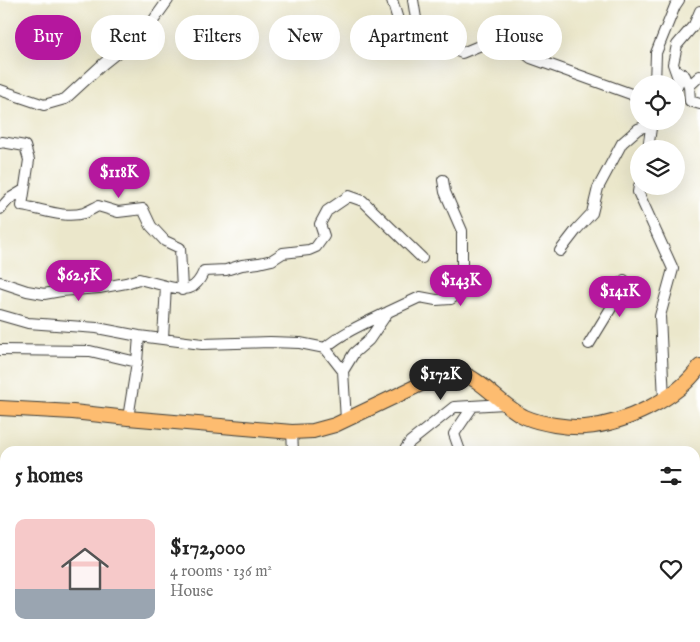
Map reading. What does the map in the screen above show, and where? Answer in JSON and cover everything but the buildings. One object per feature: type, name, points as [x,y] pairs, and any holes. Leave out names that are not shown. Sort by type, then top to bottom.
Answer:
[{"type":"highway","points":[[0,408],[73,412],[292,432],[320,430],[346,420],[432,378],[452,372],[464,374],[472,378],[523,416],[554,425],[584,427],[624,418],[664,399],[681,387],[700,366]]},
{"type":"street","points":[[0,90],[44,105],[65,99],[153,21],[168,0]]},
{"type":"street","points":[[392,0],[396,15]]},
{"type":"street","points":[[413,0],[418,31],[435,42],[462,53],[503,36],[531,58],[630,94]]},
{"type":"street","points":[[655,75],[656,53],[679,0]]},
{"type":"street","points":[[677,75],[673,64],[677,45],[697,24],[700,11]]},
{"type":"street","points":[[675,69],[685,76],[689,86],[690,101],[700,104]]},
{"type":"street","points":[[689,86],[700,76]]},
{"type":"street","points":[[560,251],[592,212],[598,188],[622,143],[637,130]]},
{"type":"street","points":[[0,143],[25,146],[29,160],[22,206],[62,215],[84,213],[98,206],[118,212],[144,209],[151,226],[164,241],[180,248],[182,290]]},
{"type":"street","points":[[325,348],[349,332],[420,297],[436,300],[451,298],[463,290],[465,283],[462,266],[462,231],[445,192],[443,180]]},
{"type":"street","points":[[0,209],[9,199],[24,190]]},
{"type":"street","points":[[639,195],[673,269],[660,316],[664,399]]},
{"type":"street","points":[[0,282],[26,291],[44,294],[99,288],[126,283],[139,278],[182,290],[188,289],[200,280],[204,271],[226,270],[242,265],[259,263],[272,260],[283,253],[309,250],[316,247],[324,236],[320,224],[327,211],[349,196],[363,201],[422,258]]},
{"type":"street","points":[[589,344],[619,295],[624,280]]},
{"type":"street","points":[[163,338],[166,286]]},
{"type":"street","points":[[343,371],[354,354],[369,340],[388,312]]},
{"type":"street","points":[[0,315],[28,323],[97,328],[202,344],[270,342],[300,343],[325,348],[343,371],[346,420]]},
{"type":"street","points":[[128,418],[140,336]]},
{"type":"street","points":[[0,350],[90,351],[137,362]]},
{"type":"street","points":[[407,446],[454,407],[506,404]]},
{"type":"street","points":[[458,446],[454,434],[473,406]]},
{"type":"street","points":[[292,432],[293,446]]}]
